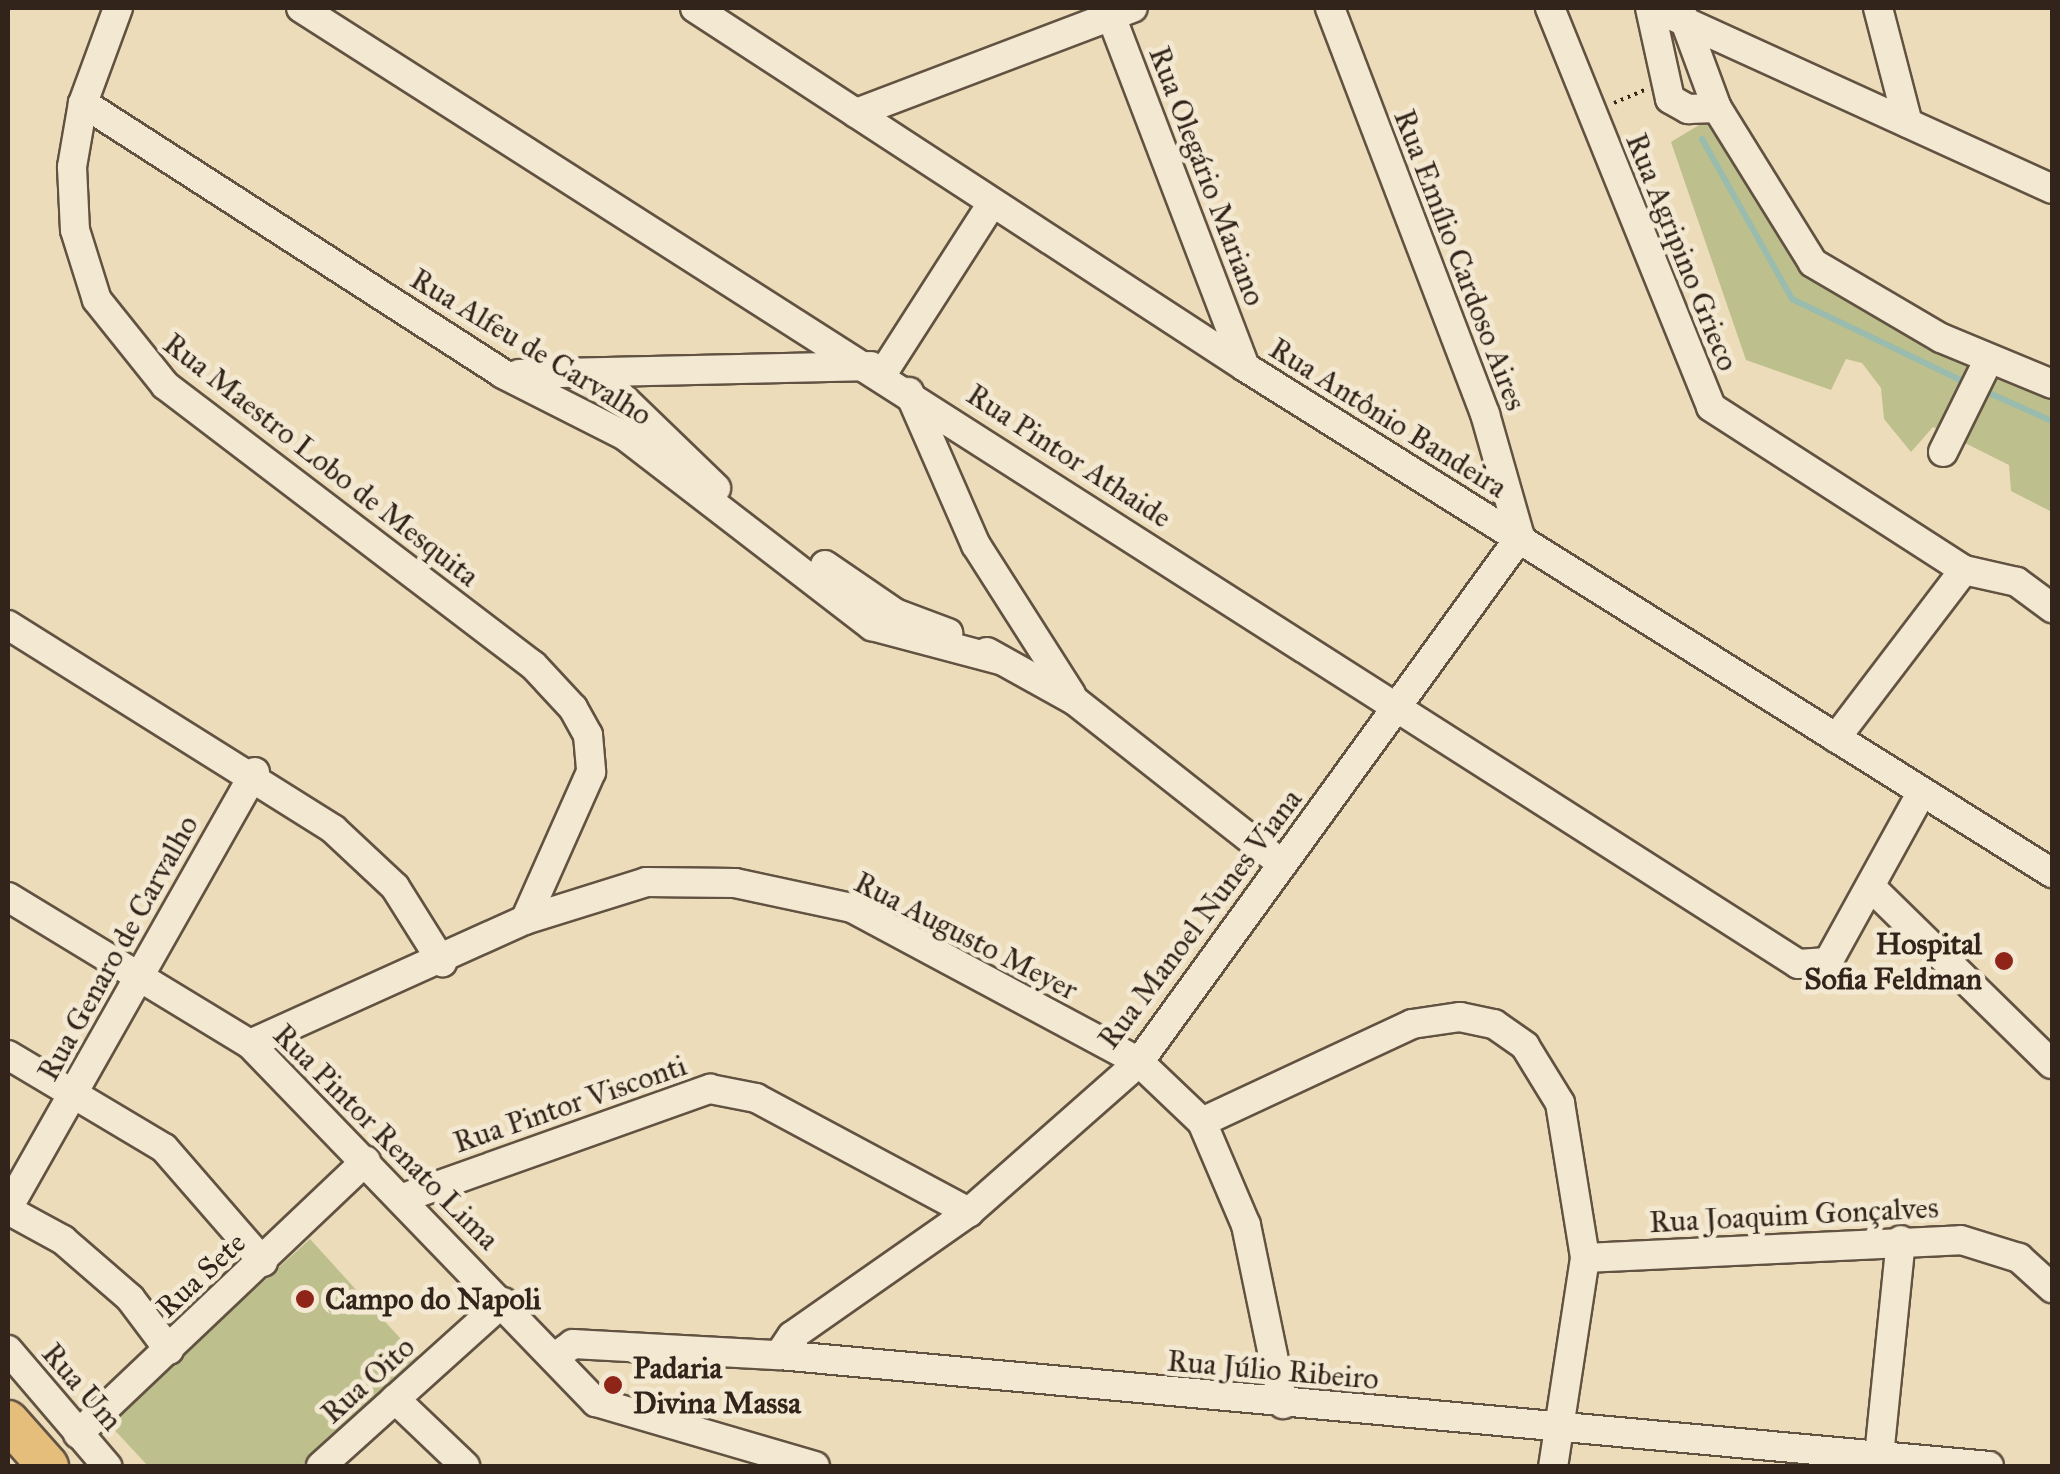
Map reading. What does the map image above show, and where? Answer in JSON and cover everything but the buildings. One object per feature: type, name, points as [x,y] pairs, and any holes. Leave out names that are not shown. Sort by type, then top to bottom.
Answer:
[{"type":"highway","points":[[8,1421],[48,1466]]},
{"type":"street","name":"Rua Maestro Lobo de Mesquita","points":[[118,8],[83,103],[72,167],[75,230],[97,300],[126,347],[533,665],[581,721],[591,772],[525,920]]},
{"type":"street","name":"Rua Pintor Athaide","points":[[301,8],[877,370],[1798,964],[1828,962],[1881,896]]},
{"type":"street","name":"Rua Antônio Bandeira","points":[[695,8],[991,205],[1245,367],[1836,738],[1920,795],[2052,873]]},
{"type":"street","name":"Rua Emílio Cardoso Aires","points":[[1330,8],[1485,414],[1520,538]]},
{"type":"street","name":"Rua Agripino Grieco","points":[[1550,8],[1711,407],[1964,570]]},
{"type":"street","points":[[1717,108],[1680,108],[1665,82],[1652,8],[1681,12],[2052,188]]},
{"type":"street","points":[[1878,8],[1908,123]]},
{"type":"street","points":[[856,114],[1117,10]]},
{"type":"street","name":"Rua Olegário Mariano","points":[[1117,10],[1245,367]]},
{"type":"street","points":[[1681,12],[1717,108],[1814,263],[1986,366],[2052,384]]},
{"type":"street","name":"Rua Alfeu de Carvalho","points":[[83,103],[503,374],[625,436],[872,626],[1000,660]]},
{"type":"street","points":[[503,374],[602,378],[877,370],[991,205]]},
{"type":"street","points":[[1943,452],[1986,366]]},
{"type":"street","name":"Rua Alfeu de Carvalho","points":[[602,378],[706,482],[894,612],[1000,660],[1075,700],[1281,863]]},
{"type":"street","points":[[910,392],[992,576],[1075,700]]},
{"type":"street","name":"Rua Manoel Nunes Viana","points":[[779,1355],[792,1336],[969,1212],[1139,1062],[1281,863],[1402,708],[1520,538]]},
{"type":"street","points":[[1836,738],[1964,570],[2017,582],[2052,608]]},
{"type":"street","points":[[8,625],[255,772],[394,887],[442,962]]},
{"type":"street","name":"Rua Genaro de Carvalho","points":[[8,1209],[139,970],[255,772]]},
{"type":"street","points":[[1920,795],[1881,896],[2052,1060]]},
{"type":"street","name":"Rua Augusto Meyer","points":[[250,1044],[442,962],[525,920],[646,882],[804,895],[852,908],[1139,1062],[1202,1122]]},
{"type":"street","name":"Rua Pintor Renato Lima","points":[[8,897],[139,970],[250,1044],[406,1197],[596,1402],[765,1460],[815,1466]]},
{"type":"street","points":[[1283,1404],[1246,1226],[1202,1122],[1412,1024],[1460,1017],[1494,1024],[1526,1046],[1560,1103],[1585,1258],[1554,1426],[1553,1466]]},
{"type":"street","points":[[8,1055],[164,1148],[263,1262]]},
{"type":"street","name":"Rua Pintor Visconti","points":[[406,1197],[710,1089],[756,1098],[969,1212]]},
{"type":"street","name":"Rua Sete","points":[[78,1434],[366,1161]]},
{"type":"street","points":[[8,1209],[63,1240],[130,1298],[169,1350]]},
{"type":"street","points":[[1879,1462],[1901,1240]]},
{"type":"street","name":"Rua Joaquim Gonçalves","points":[[1585,1258],[1961,1240],[2019,1258],[2052,1288]]},
{"type":"street","name":"Rua Oito","points":[[321,1466],[502,1302]]},
{"type":"street","name":"Rua Júlio Ribeiro","points":[[555,1357],[573,1344],[779,1355],[1554,1426],[1879,1462],[1989,1466]]},
{"type":"street","name":"Rua Um","points":[[8,1350],[107,1466]]},
{"type":"street","points":[[395,1399],[464,1466]]},
{"type":"path","points":[[1590,112],[1665,82]]},
{"type":"green space","points":[[1704,122],[1723,123],[1811,276],[2052,393],[2052,512],[2011,491],[2009,465],[1933,427],[1911,452],[1884,419],[1881,388],[1862,363],[1846,359],[1831,390],[1746,360],[1671,142]]},
{"type":"green space","name":"Campo do Napoli","points":[[310,1239],[419,1359],[301,1466],[148,1466],[108,1423]]},
{"type":"waterway","points":[[1702,139],[1792,299],[1969,384]]},
{"type":"waterway","points":[[1980,389],[2052,421]]},
{"type":"place","name":"Hospital Sofia Feldman","points":[[2004,961]]},
{"type":"place","name":"Campo do Napoli","points":[[305,1299]]},
{"type":"place","name":"Padaria Divina Massa","points":[[613,1385]]}]
